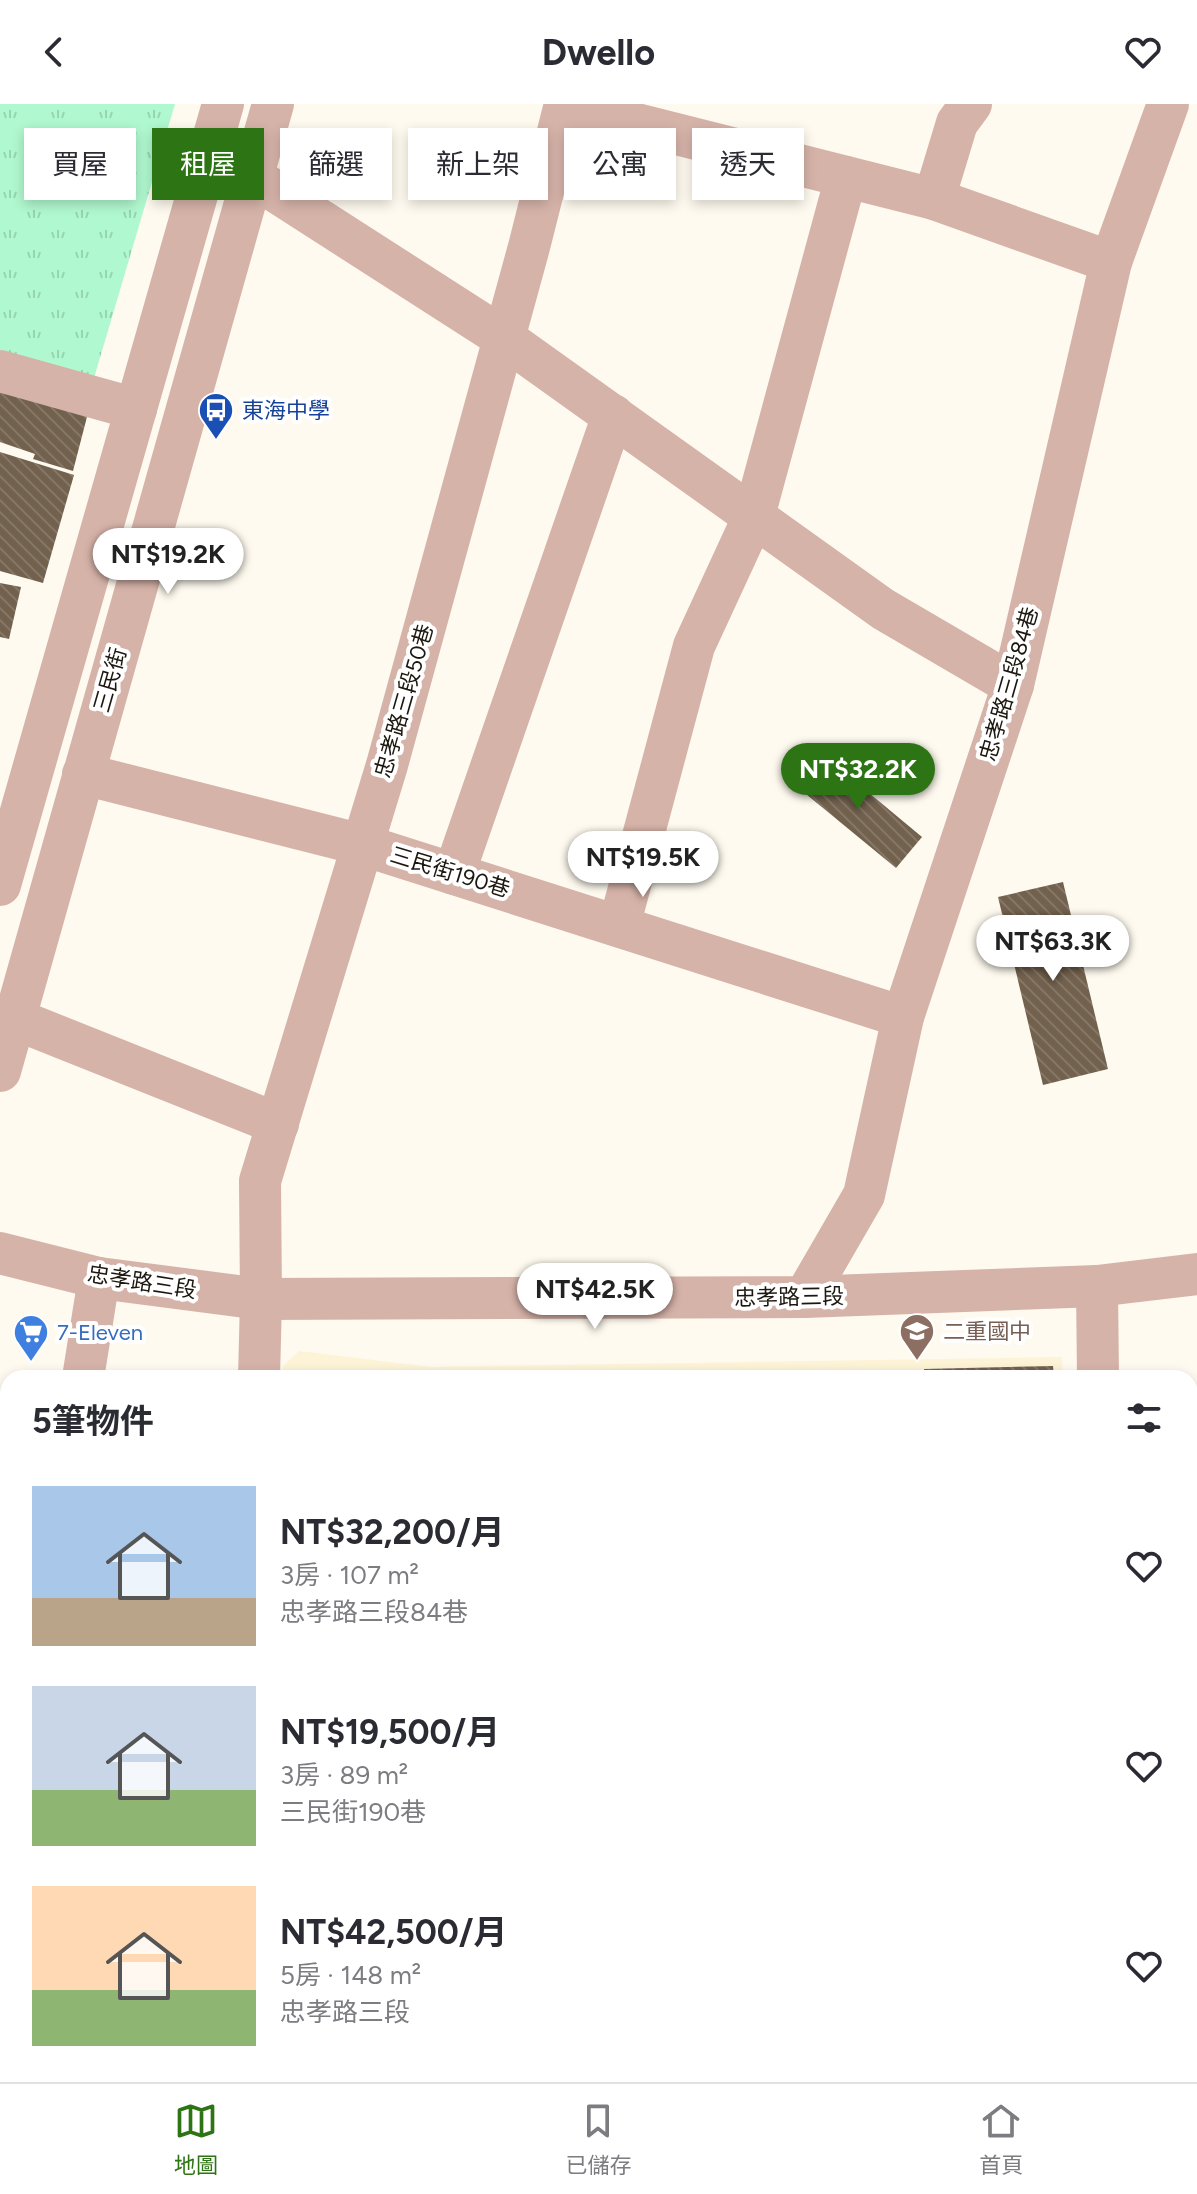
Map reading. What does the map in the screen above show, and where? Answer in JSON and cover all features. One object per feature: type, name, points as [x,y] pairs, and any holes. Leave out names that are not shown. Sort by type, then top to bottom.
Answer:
[{"type":"street","points":[[217,128],[223,104]]},
{"type":"street","name":"三民街","points":[[264,137],[273,104]]},
{"type":"street","points":[[934,199],[957,123],[971,104]]},
{"type":"street","name":"忠孝路三段84巷","points":[[805,1297],[864,1195],[903,1017],[1013,685],[1111,262],[1168,104]]},
{"type":"street","points":[[565,105],[934,199],[1111,262]]},
{"type":"street","name":"忠孝路三段50巷","points":[[259,1370],[260,1181],[363,845],[504,338],[565,105]]},
{"type":"street","points":[[619,926],[694,646],[754,516],[846,177]]},
{"type":"street","points":[[264,184],[504,338],[883,609],[1013,685]]},
{"type":"street","points":[[2,874],[196,200]]},
{"type":"street","name":"三民街","points":[[0,1071],[246,200]]},
{"type":"street","points":[[0,371],[136,409]]},
{"type":"street","points":[[454,874],[613,415]]},
{"type":"street","name":"三民街190巷","points":[[83,774],[363,845],[903,1017]]},
{"type":"street","points":[[15,1019],[278,1124]]},
{"type":"street","name":"忠孝路三段","points":[[0,1253],[99,1278],[261,1299],[805,1297],[1097,1286],[1197,1274]]},
{"type":"street","points":[[84,1370],[99,1278]]},
{"type":"street","points":[[1097,1286],[1098,1370]]},
{"type":"shaded area","points":[[299,1351],[432,1367],[1062,1357],[1063,1370],[283,1370],[283,1366]]},
{"type":"green space","points":[[0,104],[175,104],[168,128],[152,128],[152,182],[94,378],[0,354]]},
{"type":"building","points":[[0,386],[88,413],[73,471],[33,459],[35,454],[0,442]]},
{"type":"building","points":[[0,452],[74,475],[43,583],[0,571]]},
{"type":"building","points":[[0,583],[21,587],[9,639],[0,637]]},
{"type":"building","points":[[821,753],[922,837],[896,868],[795,785]]},
{"type":"building","points":[[1063,882],[1108,1069],[1043,1085],[998,897]]},
{"type":"building","points":[[1053,1366],[1053,1370],[924,1370]]},
{"type":"place","name":"東海中學","points":[[216,441]]},
{"type":"place","name":"二重國中","points":[[917,1362]]},
{"type":"place","name":"7-Eleven","points":[[31,1363]]}]
